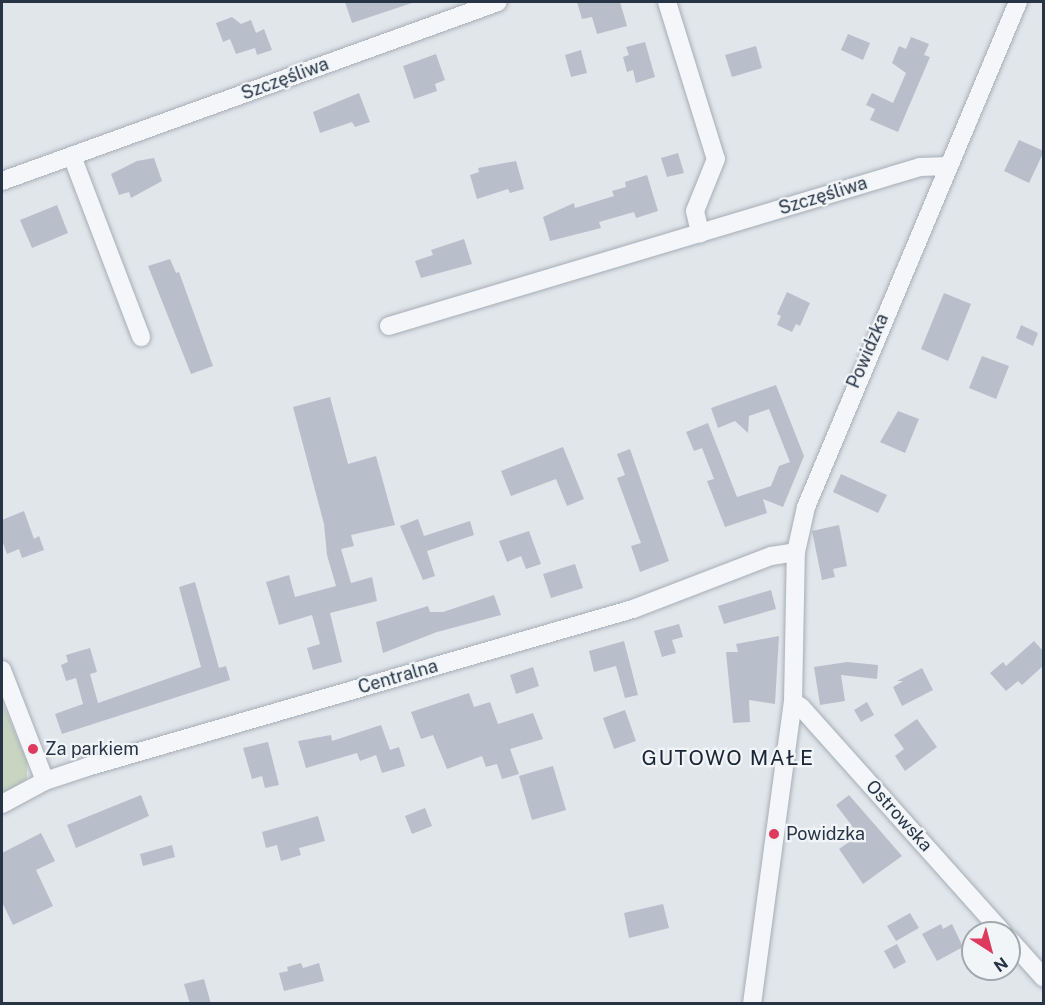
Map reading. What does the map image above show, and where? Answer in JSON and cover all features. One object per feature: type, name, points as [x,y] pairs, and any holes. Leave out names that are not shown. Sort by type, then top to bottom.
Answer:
[{"type":"street","name":"Szczęśliwa","points":[[2,181],[498,2]]},
{"type":"street","points":[[667,2],[716,159],[694,211],[700,233]]},
{"type":"street","name":"Powidzka","points":[[752,1004],[793,702],[796,552],[817,473],[1018,2]]},
{"type":"street","points":[[72,156],[141,337]]},
{"type":"street","name":"Szczęśliwa","points":[[389,326],[920,167],[947,166]]},
{"type":"street","name":"Centralna","points":[[2,804],[45,781],[633,609],[771,556],[796,552]]},
{"type":"street","points":[[2,670],[45,781]]},
{"type":"street","name":"Ostrowska","points":[[793,702],[801,707],[993,921]]},
{"type":"street","points":[[1021,952],[1044,978]]},
{"type":"green space","points":[[2,702],[27,761],[27,779],[2,797]]},
{"type":"building","points":[[345,2],[412,2],[412,3],[352,23]]},
{"type":"building","points":[[577,2],[620,2],[627,26],[597,34],[592,17],[582,19]]},
{"type":"building","points":[[232,17],[241,24],[251,20],[256,33],[264,29],[272,50],[257,55],[255,48],[236,54],[230,39],[223,42],[216,23]]},
{"type":"building","points":[[848,34],[870,43],[863,60],[841,50]]},
{"type":"building","points":[[911,37],[929,44],[924,55],[930,57],[898,132],[870,120],[875,109],[866,105],[872,93],[893,103],[906,73],[892,63],[899,46],[906,49]]},
{"type":"building","points":[[645,42],[655,77],[636,83],[633,70],[627,72],[623,57],[629,55],[626,47]]},
{"type":"building","points":[[756,46],[762,68],[732,77],[725,55]]},
{"type":"building","points":[[581,50],[587,73],[571,77],[565,55]]},
{"type":"building","points":[[436,54],[445,80],[435,84],[437,91],[414,99],[403,66]]},
{"type":"building","points":[[359,93],[370,122],[355,127],[352,122],[320,133],[313,112]]},
{"type":"building","points":[[1019,140],[1044,151],[1029,183],[1004,171]]},
{"type":"building","points":[[678,153],[684,173],[667,177],[661,158]]},
{"type":"building","points":[[154,158],[162,181],[131,198],[129,192],[119,195],[111,174],[137,161]]},
{"type":"building","points":[[516,161],[524,189],[510,193],[508,189],[477,199],[470,175],[479,172],[478,168]]},
{"type":"building","points":[[647,175],[658,211],[636,218],[634,212],[599,222],[601,228],[550,241],[543,217],[574,203],[575,208],[614,196],[612,191],[626,187],[625,182]]},
{"type":"building","points":[[57,205],[68,233],[32,248],[20,220]]},
{"type":"building","points":[[464,239],[472,264],[421,278],[415,261],[433,255],[431,250]]},
{"type":"building","points":[[170,259],[176,273],[179,272],[213,366],[191,374],[148,266]]},
{"type":"building","points":[[787,292],[810,303],[800,326],[796,324],[792,332],[777,325],[781,316],[777,314]]},
{"type":"building","points":[[944,293],[971,304],[948,361],[921,349]]},
{"type":"building","points":[[1021,325],[1038,333],[1033,346],[1016,338]]},
{"type":"building","points":[[982,356],[1009,366],[996,399],[969,388]]},
{"type":"building","points":[[776,385],[804,456],[783,507],[763,499],[767,513],[725,527],[707,481],[714,479],[702,448],[694,451],[686,432],[708,423],[737,497],[771,486],[779,466],[790,462],[769,409],[749,416],[748,433],[735,421],[718,428],[711,408]]},
{"type":"building","points":[[330,397],[348,464],[376,456],[395,525],[351,535],[354,546],[341,549],[351,583],[372,577],[377,601],[330,613],[342,662],[313,670],[307,648],[320,644],[312,615],[279,625],[266,582],[289,575],[295,597],[336,586],[327,555],[324,524],[293,407]]},
{"type":"building","points":[[898,411],[919,419],[905,453],[880,442]]},
{"type":"building","points":[[563,447],[584,499],[567,506],[556,479],[511,496],[501,471]]},
{"type":"building","points":[[630,449],[669,561],[640,572],[631,546],[641,543],[617,478],[625,475],[617,454]]},
{"type":"building","points":[[841,474],[887,495],[878,513],[833,492]]},
{"type":"building","points":[[24,511],[34,539],[39,536],[44,550],[22,558],[19,549],[7,554],[2,540],[2,520]]},
{"type":"building","points":[[418,519],[424,536],[470,521],[474,535],[427,551],[435,576],[423,580],[400,526]]},
{"type":"building","points":[[839,525],[847,566],[833,569],[835,577],[822,580],[812,531]]},
{"type":"building","points":[[529,531],[541,564],[526,569],[521,556],[507,562],[499,541]]},
{"type":"building","points":[[575,564],[583,588],[551,598],[543,574]]},
{"type":"building","points":[[195,582],[219,668],[226,666],[230,680],[62,734],[55,714],[83,704],[76,678],[66,681],[61,665],[68,662],[66,655],[90,648],[97,672],[90,674],[98,703],[201,667],[179,587]]},
{"type":"building","points":[[771,590],[776,609],[724,624],[718,606]]},
{"type":"building","points":[[494,595],[501,615],[437,632],[383,653],[376,622],[428,606],[430,612],[443,612]]},
{"type":"building","points":[[679,624],[683,637],[672,640],[676,653],[662,657],[654,631]]},
{"type":"building","points":[[779,636],[775,704],[749,700],[750,722],[733,723],[726,652],[738,652],[736,644]]},
{"type":"building","points":[[624,641],[638,695],[625,698],[616,666],[594,672],[589,651]]},
{"type":"building","points":[[1034,641],[1044,652],[1044,665],[1022,685],[1018,681],[1006,691],[990,673],[1003,662],[1006,666]]},
{"type":"building","points":[[847,662],[878,665],[877,679],[841,675],[845,701],[820,705],[814,667]]},
{"type":"building","points":[[533,667],[539,686],[516,694],[510,675]]},
{"type":"building","points":[[922,668],[933,690],[902,706],[893,687],[903,681],[897,681]]},
{"type":"building","points":[[469,693],[474,707],[490,702],[498,724],[533,713],[543,739],[510,749],[519,774],[502,779],[497,764],[486,767],[482,756],[447,769],[433,735],[421,739],[411,712]]},
{"type":"building","points":[[867,702],[874,715],[861,722],[854,710]]},
{"type":"building","points":[[625,710],[636,741],[614,749],[603,718]]},
{"type":"building","points":[[917,719],[937,747],[905,771],[895,756],[904,749],[894,735]]},
{"type":"building","points":[[381,725],[390,750],[399,747],[405,766],[382,773],[376,755],[360,761],[357,753],[306,768],[298,741],[331,735],[332,741]]},
{"type":"building","points":[[268,742],[279,785],[265,788],[262,776],[252,779],[243,748]]},
{"type":"building","points":[[553,766],[566,810],[532,820],[519,776]]},
{"type":"building","points":[[141,795],[149,816],[76,848],[67,825]]},
{"type":"building","points":[[849,795],[902,856],[863,884],[839,849],[859,835],[836,805]]},
{"type":"building","points":[[425,808],[432,826],[412,834],[405,816]]},
{"type":"building","points":[[318,816],[325,841],[299,848],[301,855],[281,861],[277,845],[266,848],[262,832]]},
{"type":"building","points":[[41,833],[55,861],[36,870],[53,906],[13,925],[2,902],[2,853]]},
{"type":"building","points":[[172,845],[175,857],[143,866],[140,854]]},
{"type":"building","points":[[663,904],[669,928],[629,938],[624,913]]},
{"type":"building","points":[[910,913],[919,928],[896,941],[887,926]]},
{"type":"building","points":[[941,924],[943,929],[952,924],[961,943],[961,948],[937,961],[922,934]]},
{"type":"building","points":[[897,944],[906,962],[894,969],[884,951]]},
{"type":"building","points":[[301,963],[303,968],[319,963],[324,981],[284,991],[279,973],[288,971],[287,967]]},
{"type":"building","points":[[204,979],[211,1004],[190,1004],[184,984]]},
{"type":"place","name":"Za parkiem","points":[[33,749]]},
{"type":"place","name":"Powidzka","points":[[774,834]]},
{"type":"district","name":"GUTOWO MAŁE","points":[[728,758]]}]
